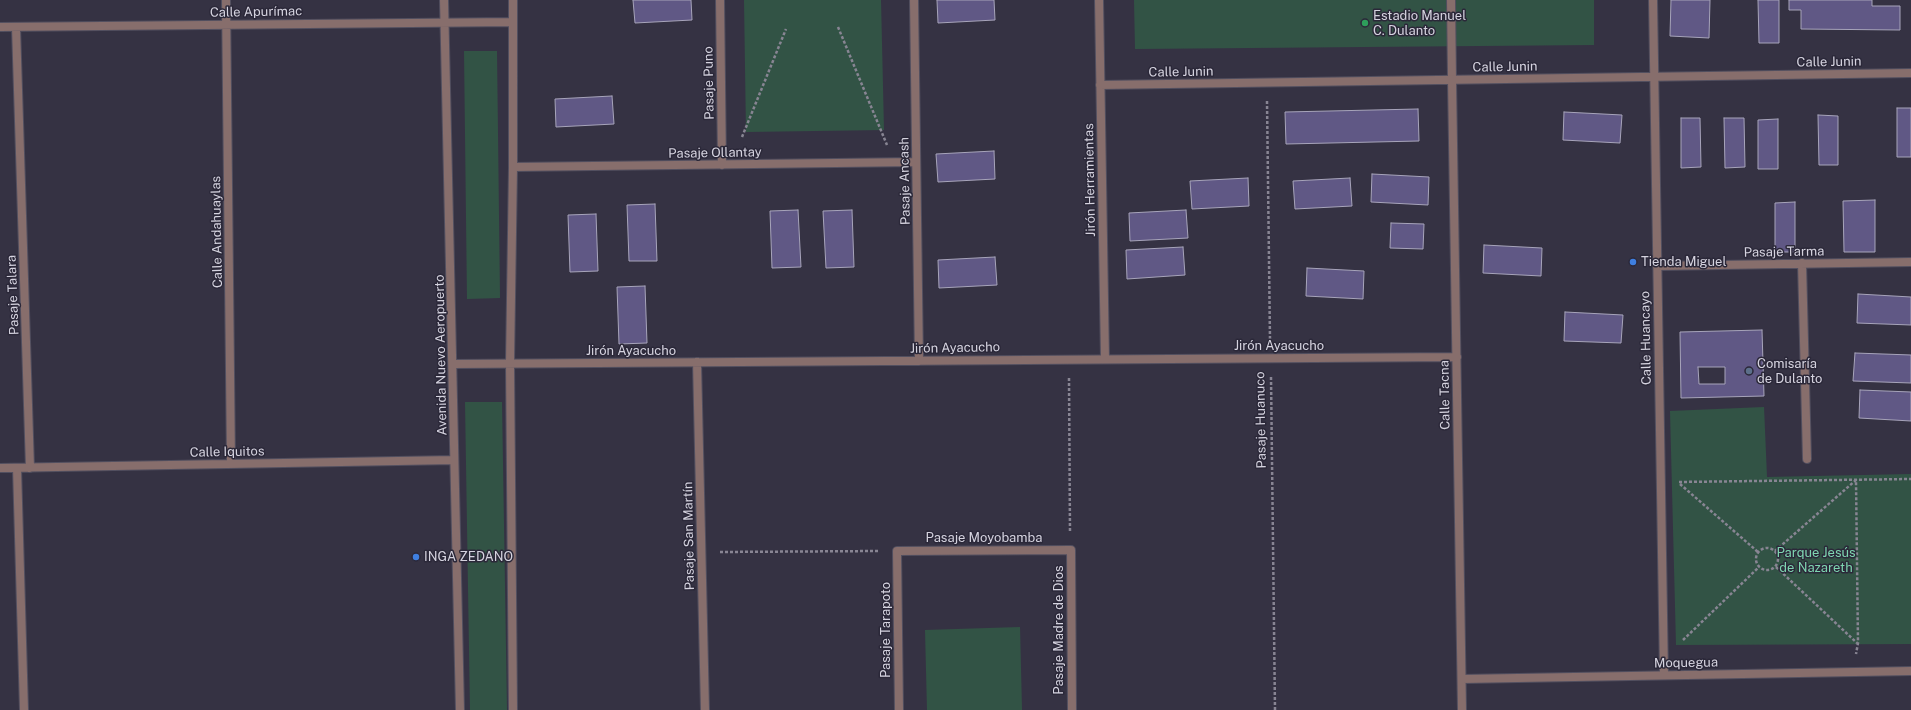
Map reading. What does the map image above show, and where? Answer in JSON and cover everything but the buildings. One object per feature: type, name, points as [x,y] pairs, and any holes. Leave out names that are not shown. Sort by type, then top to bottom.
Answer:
[{"type":"street","name":"Calle Andahuaylas","points":[[226,0],[231,464]]},
{"type":"street","name":"Avenida Nuevo Aeropuerto","points":[[444,0],[460,710]]},
{"type":"street","points":[[513,0],[513,167],[510,363],[513,710]]},
{"type":"street","name":"Pasaje Puno","points":[[720,0],[726,165]]},
{"type":"street","name":"Pasaje Ancash","points":[[914,0],[919,361]]},
{"type":"street","name":"Jirón Herramientas","points":[[1099,0],[1105,359]]},
{"type":"street","name":"Calle Tacna","points":[[1451,0],[1462,710]]},
{"type":"street","name":"Calle Huancayo","points":[[1653,0],[1664,675]]},
{"type":"street","name":"Calle Apurímac","points":[[0,27],[513,22]]},
{"type":"street","name":"Pasaje Talara","points":[[16,26],[30,468]]},
{"type":"street","name":"Calle Junin","points":[[1100,85],[1911,73]]},
{"type":"street","name":"Pasaje Ollantay","points":[[513,167],[916,162]]},
{"type":"street","name":"Pasaje Tarma","points":[[1657,266],[1911,262]]},
{"type":"street","points":[[1802,263],[1807,459]]},
{"type":"street","name":"Jirón Ayacucho","points":[[453,364],[1457,357]]},
{"type":"street","name":"Pasaje San Martín","points":[[697,362],[705,710]]},
{"type":"street","name":"Calle Iquitos","points":[[0,468],[454,460]]},
{"type":"street","points":[[17,468],[24,710]]},
{"type":"street","name":"Pasaje Moyobamba","points":[[897,551],[1071,550]]},
{"type":"street","name":"Pasaje Madre de Dios","points":[[1071,550],[1072,710]]},
{"type":"street","name":"Pasaje Tarapoto","points":[[897,551],[899,710]]},
{"type":"street","name":"Moquegua","points":[[1462,679],[1911,671]]},
{"type":"path","points":[[838,27],[895,162]]},
{"type":"path","points":[[726,165],[786,29]]},
{"type":"path","name":"Pasaje Huanuco","points":[[1267,83],[1275,710]]},
{"type":"path","points":[[1069,359],[1071,550]]},
{"type":"path","points":[[1661,482],[1911,479]]},
{"type":"path","points":[[1774,551],[1856,480]]},
{"type":"path","points":[[1854,672],[1858,643],[1856,480]]},
{"type":"path","points":[[1678,482],[1758,552]]},
{"type":"path","points":[[1766,548],[1774,551],[1779,560],[1776,567],[1767,571],[1759,567],[1756,562],[1758,552],[1766,548]]},
{"type":"path","points":[[702,552],[897,551]]},
{"type":"path","points":[[1664,656],[1759,567]]},
{"type":"path","points":[[1776,567],[1858,643]]},
{"type":"green space","points":[[744,0],[881,0],[884,130],[746,132]]},
{"type":"green space","name":"Estadio Manuel C. Dulanto","points":[[1134,0],[1594,0],[1594,45],[1135,49]]},
{"type":"green space","points":[[464,51],[497,51],[500,298],[467,299]]},
{"type":"green space","points":[[465,402],[502,402],[507,710],[470,710]]},
{"type":"green space","name":"Parque Jesús de Nazareth","points":[[1764,407],[1767,477],[1911,474],[1911,644],[1676,645],[1670,411]]},
{"type":"green space","points":[[1020,627],[1022,710],[927,710],[925,630]]},
{"type":"place","name":"Estadio Manuel C. Dulanto","points":[[1365,23]]},
{"type":"place","name":"Tienda Miguel","points":[[1633,262]]},
{"type":"place","name":"Comisaría de Dulanto","points":[[1749,371]]},
{"type":"place","name":"INGA ZEDANO","points":[[416,557]]}]
